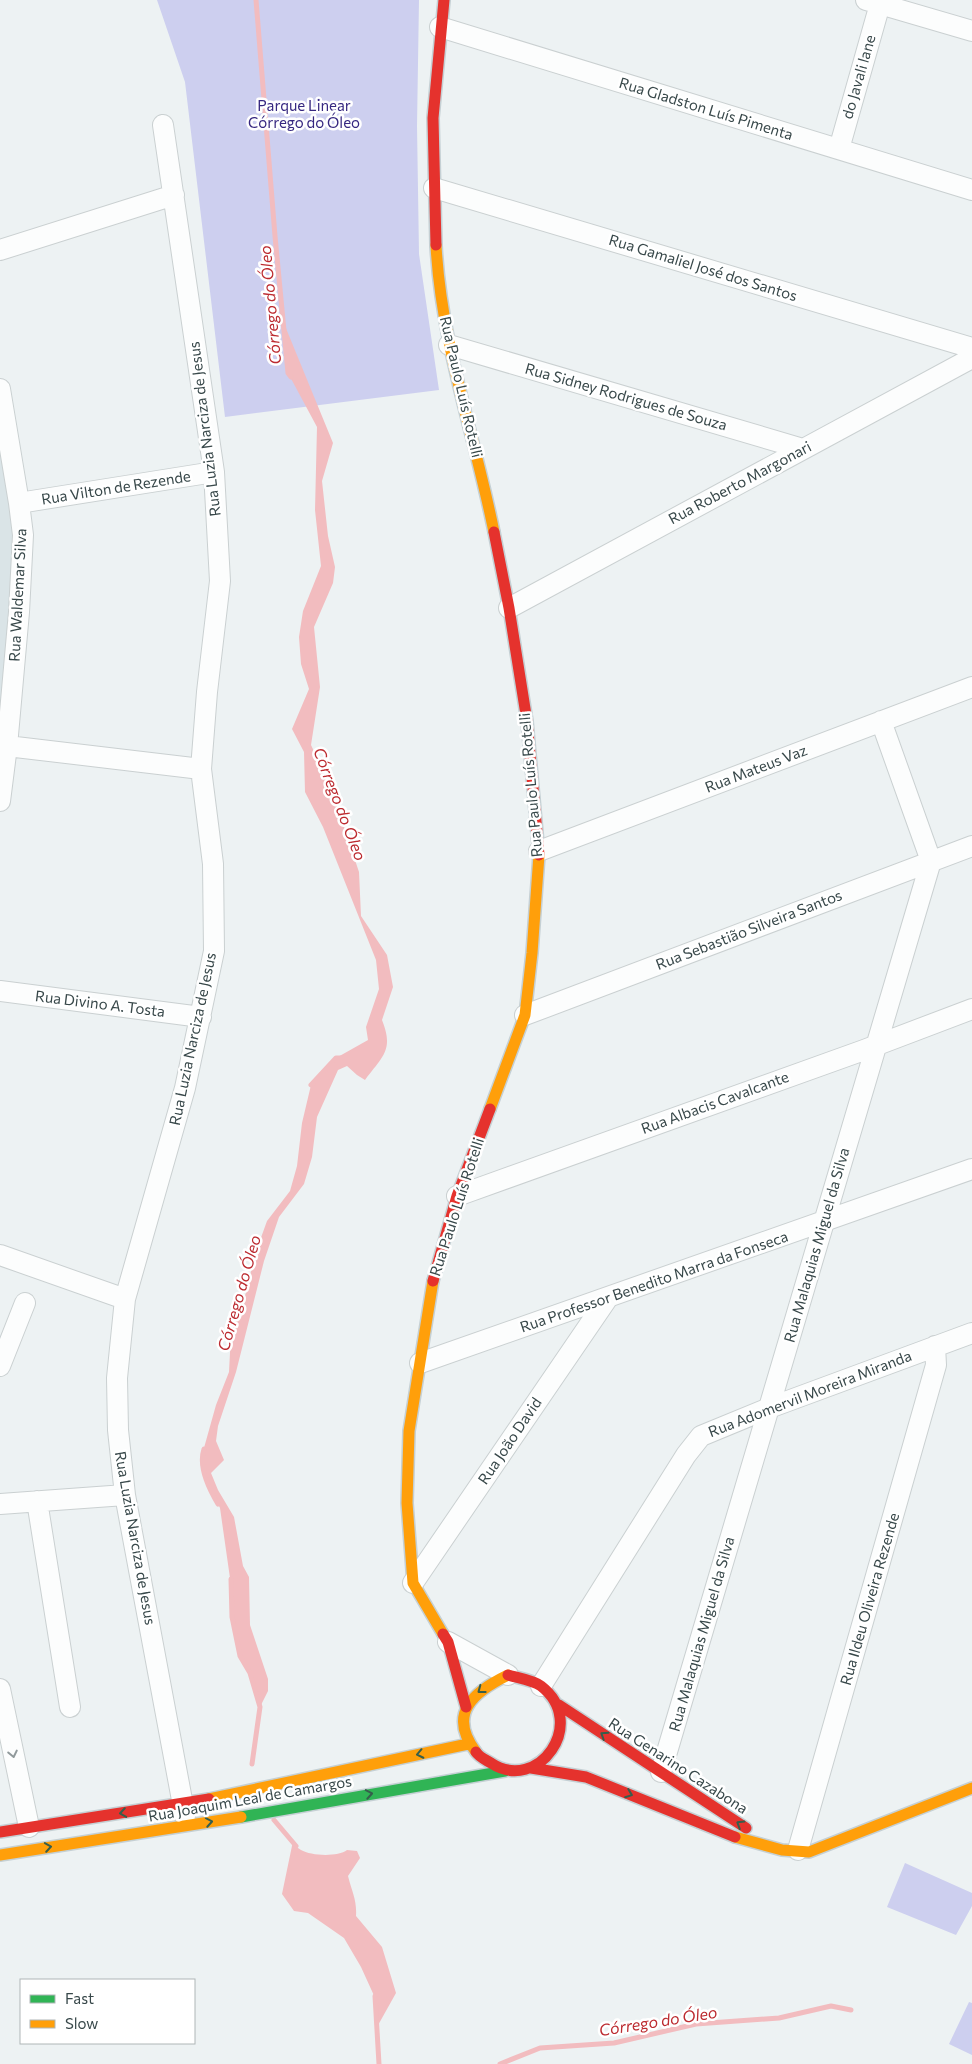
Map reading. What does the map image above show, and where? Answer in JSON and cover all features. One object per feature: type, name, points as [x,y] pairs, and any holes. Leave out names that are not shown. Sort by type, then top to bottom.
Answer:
[{"type":"street","name":"Rua Paulo Luís Rotelli","points":[[444,0],[433,118],[436,248],[449,345],[485,486],[509,608],[527,721],[540,851],[525,1015],[457,1196],[432,1286],[409,1431],[407,1504],[413,1583],[448,1642],[466,1707]]},
{"type":"street","points":[[873,2],[972,31]]},
{"type":"street","name":"do Javali lane","points":[[839,149],[873,2]]},
{"type":"street","name":"Rua Gladston Luís Pimenta","points":[[440,27],[972,190]]},
{"type":"street","name":"Rua Luzia Narciza de Jesus","points":[[163,126],[214,472],[220,581],[206,692],[201,769],[212,864],[214,951],[185,1088],[125,1299],[117,1378],[118,1430],[125,1495],[186,1826]]},
{"type":"street","name":"Rua Gamaliel José dos Santos","points":[[434,188],[972,348]]},
{"type":"street","points":[[0,250],[174,195]]},
{"type":"street","name":"Rua Sidney Rodrigues de Souza","points":[[449,345],[803,450]]},
{"type":"street","name":"Rua Roberto Margonari","points":[[509,608],[972,358]]},
{"type":"street","name":"Rua Waldemar Silva","points":[[0,389],[23,535],[8,746],[0,801]]},
{"type":"street","name":"Rua Vilton de Rezende","points":[[19,503],[214,472]]},
{"type":"street","name":"Rua Mateus Vaz","points":[[540,851],[972,687]]},
{"type":"street","points":[[881,722],[931,861]]},
{"type":"street","points":[[8,746],[201,769]]},
{"type":"street","name":"Rua Sebastião Silveira Santos","points":[[525,1015],[972,846]]},
{"type":"street","name":"Rua Malaquias Miguel da Silva","points":[[661,1772],[931,861]]},
{"type":"street","name":"Rua Divino A. Tosta","points":[[0,992],[201,1017]]},
{"type":"street","name":"Rua Albacis Cavalcante","points":[[457,1196],[972,1009]]},
{"type":"street","name":"Rua Professor Benedito Marra da Fonseca","points":[[420,1363],[824,1223],[972,1169]]},
{"type":"street","points":[[1,1258],[125,1299]]},
{"type":"street","name":"Rua João David","points":[[413,1583],[607,1299]]},
{"type":"street","points":[[0,1366],[25,1303]]},
{"type":"street","name":"Rua Adomervil Moreira Miranda","points":[[541,1686],[686,1455],[701,1436],[769,1408],[972,1332]]},
{"type":"street","name":"Rua Ildeu Oliveira Rezende","points":[[790,1850],[936,1365],[935,1346]]},
{"type":"street","points":[[0,1504],[125,1495]]},
{"type":"street","points":[[37,1501],[70,1707]]},
{"type":"street","points":[[448,1642],[508,1675],[521,1677],[541,1686],[559,1705],[562,1727],[558,1742],[543,1761],[531,1768],[518,1771],[505,1771],[484,1761],[468,1744],[463,1733],[462,1720],[466,1707],[474,1696],[484,1688],[508,1675]]},
{"type":"street","points":[[0,1689],[28,1827]]},
{"type":"street","name":"Rua Genarino Cazabona","points":[[559,1705],[736,1822],[790,1850]]},
{"type":"street","name":"Rua Joaquim Leal de Camargos","points":[[0,1832],[183,1804],[468,1744]]},
{"type":"street","name":"Rua Genarino Cazabona","points":[[531,1768],[586,1777],[738,1838],[790,1850],[809,1852],[972,1788]]},
{"type":"street","name":"Rua Joaquim Leal de Camargos","points":[[0,1855],[186,1826],[505,1771]]},
{"type":"shaded area","points":[[283,321],[333,443],[322,481],[328,536],[335,567],[333,583],[314,627],[320,687],[311,745],[330,785],[359,872],[361,916],[387,955],[393,987],[382,1020],[387,1039],[385,1052],[365,1080],[347,1066],[338,1070],[317,1117],[312,1157],[304,1184],[279,1217],[264,1261],[236,1372],[218,1426],[216,1441],[224,1460],[211,1473],[218,1490],[234,1517],[243,1566],[249,1577],[250,1625],[268,1679],[268,1691],[260,1707],[250,1673],[240,1656],[232,1617],[231,1585],[220,1508],[208,1485],[202,1455],[216,1405],[229,1372],[231,1333],[247,1290],[254,1257],[267,1221],[290,1191],[297,1166],[302,1123],[311,1085],[336,1058],[368,1040],[366,1027],[379,989],[376,960],[323,827],[305,792],[304,752],[292,729],[309,689],[301,664],[299,637],[303,611],[321,566],[315,510],[317,427],[288,373]]},
{"type":"shaded area","points":[[0,397],[19,503],[0,758]]},
{"type":"shaded area","points":[[293,1841],[300,1849],[311,1854],[331,1855],[347,1850],[357,1851],[360,1858],[348,1876],[355,1901],[356,1916],[382,1947],[396,1993],[377,2027],[376,2000],[361,1967],[344,1938],[308,1913],[294,1911],[282,1894]]},
{"type":"green space","name":"Parque Linear Córrego do Óleo","points":[[157,0],[419,0],[417,126],[419,254],[439,390],[225,417],[185,82]]},
{"type":"green space","points":[[905,1863],[972,1893],[972,1906],[956,1935],[887,1907]]},
{"type":"green space","points":[[969,2002],[972,2003],[972,2055],[949,2044]]},
{"type":"waterway","name":"Córrego do Óleo","points":[[256,0],[275,236],[288,373],[291,377]]},
{"type":"waterway","name":"Córrego do Óleo","points":[[311,1085],[336,1058],[341,1058]]},
{"type":"waterway","name":"Córrego do Óleo","points":[[204,1449],[203,1470],[218,1504]]},
{"type":"waterway","name":"Córrego do Óleo","points":[[231,1579],[232,1617],[240,1656],[250,1673],[260,1707],[252,1764]]},
{"type":"waterway","points":[[274,1820],[296,1846]]},
{"type":"waterway","points":[[375,1996],[379,2064]]},
{"type":"waterway","name":"Córrego do Óleo","points":[[500,2064],[540,2048],[614,2043],[696,2024],[779,2018],[831,2006],[851,2010]]},
{"type":"traffic: fast","points":[[241,1817],[505,1771]]},
{"type":"traffic: slow","points":[[436,245],[444,318],[494,532]]},
{"type":"traffic: slow","points":[[490,1109],[525,1015],[532,953],[539,855]]},
{"type":"traffic: slow","points":[[433,1281],[409,1431],[407,1503],[413,1583],[443,1634]]},
{"type":"traffic: slow","points":[[476,1752],[464,1726],[464,1715],[475,1697],[484,1689],[508,1675]]},
{"type":"traffic: slow","points":[[209,1799],[468,1744]]},
{"type":"traffic: slow","points":[[735,1837],[782,1850],[809,1852],[972,1788]]},
{"type":"traffic: slow","points":[[0,1855],[241,1817]]},
{"type":"traffic: jam","points":[[436,245],[433,118],[444,0]]},
{"type":"traffic: jam","points":[[494,532],[509,608],[527,721],[539,855]]},
{"type":"traffic: jam","points":[[433,1281],[457,1196],[490,1109]]},
{"type":"traffic: jam","points":[[443,1634],[448,1642],[466,1707]]},
{"type":"traffic: jam","points":[[476,1752],[491,1763],[509,1770],[525,1769],[540,1762],[552,1750],[559,1735],[560,1718],[555,1701],[538,1684],[508,1675]]},
{"type":"traffic: jam","points":[[559,1705],[746,1828]]},
{"type":"traffic: jam","points":[[531,1768],[586,1777],[735,1837]]},
{"type":"traffic: jam","points":[[0,1832],[209,1799]]}]
